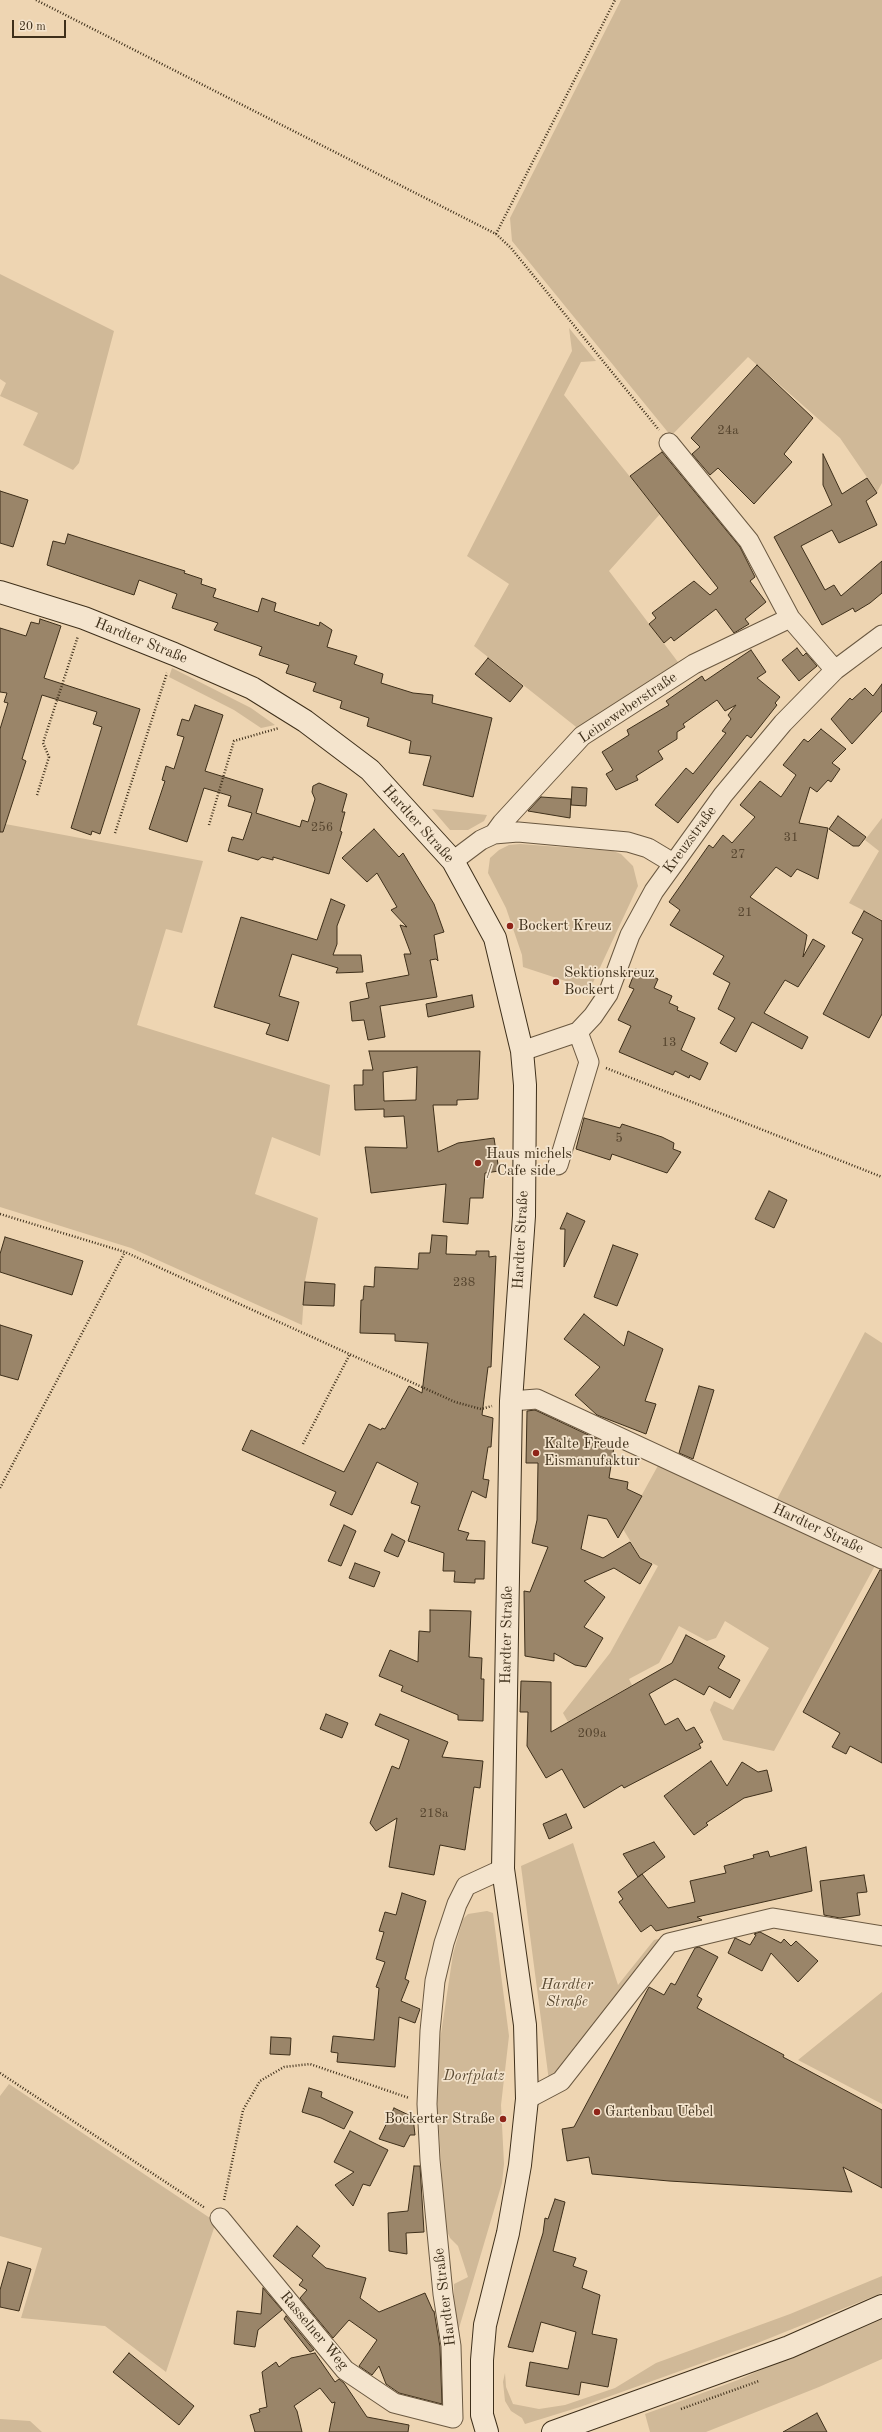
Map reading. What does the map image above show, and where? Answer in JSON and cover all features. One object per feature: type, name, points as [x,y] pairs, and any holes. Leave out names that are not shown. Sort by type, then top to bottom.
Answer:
[{"type":"main road","name":"Hardter Straße","points":[[0,592],[84,618],[174,654],[252,688],[305,721],[370,770],[453,861],[495,938],[522,1051],[525,1085],[524,1216],[511,1401],[503,1869],[525,2025],[528,2099],[520,2165],[508,2233],[485,2325],[482,2360],[482,2415],[487,2432]]},
{"type":"main road","points":[[553,2432],[789,2347],[882,2306]]},
{"type":"street","points":[[669,443],[749,541],[790,618],[835,670]]},
{"type":"street","name":"Leineweberstraße","points":[[494,834],[502,822],[582,736],[694,664],[790,618]]},
{"type":"street","name":"Kreuzstraße","points":[[522,1051],[578,1032],[594,1016],[608,994],[630,935],[654,891],[672,863],[724,795],[783,723],[835,670],[882,635]]},
{"type":"street","name":"Leineweberstraße","points":[[453,861],[481,840],[494,834],[518,832],[628,842],[648,848],[672,863]]},
{"type":"street","points":[[558,1165],[589,1062],[578,1032]]},
{"type":"street","name":"Hardter Straße","points":[[511,1401],[537,1399],[882,1559]]},
{"type":"street","name":"Hardter Straße","points":[[453,2418],[452,2346],[443,2294],[430,2168],[427,2104],[435,1981],[444,1943],[457,1904],[466,1886],[503,1869]]},
{"type":"street","points":[[528,2099],[561,2080],[669,1943],[772,1918],[882,1936]]},
{"type":"street","name":"Rasselner Weg","points":[[220,2218],[345,2370],[394,2403],[453,2418]]},
{"type":"path","points":[[36,0],[496,234],[511,248],[669,443]]},
{"type":"path","points":[[496,234],[615,0]]},
{"type":"path","points":[[37,795],[49,757],[43,743],[84,618]]},
{"type":"path","points":[[115,833],[174,654]]},
{"type":"path","points":[[209,826],[234,741],[305,721]]},
{"type":"path","points":[[589,1062],[882,1177]]},
{"type":"path","points":[[0,1214],[125,1252],[454,1402],[481,1409],[511,1401]]},
{"type":"path","points":[[0,1488],[125,1252]]},
{"type":"path","points":[[303,1444],[350,1354]]},
{"type":"path","points":[[0,2073],[220,2218],[243,2110],[260,2082],[284,2067],[310,2064],[427,2104]]},
{"type":"green space","points":[[621,0],[882,0],[882,483],[877,492],[840,438],[748,357],[671,436],[512,241],[510,218]]},
{"type":"green space","points":[[0,274],[114,331],[79,463],[73,470],[23,445],[38,413],[0,396],[6,383],[0,379]]},
{"type":"green space","points":[[569,328],[596,361],[581,362],[564,395],[660,514],[609,571],[681,666],[580,730],[474,646],[509,584],[467,556],[572,351]]},
{"type":"green space","points":[[172,668],[251,708],[275,725],[261,728],[234,710],[169,677]]},
{"type":"green space","points":[[432,809],[487,815],[484,821],[468,830],[450,830]]},
{"type":"green space","points":[[882,818],[882,920],[849,903],[879,851],[865,840]]},
{"type":"green space","points":[[0,823],[203,861],[182,933],[166,929],[137,1025],[330,1085],[320,1156],[272,1137],[255,1194],[318,1218],[305,1281],[302,1325],[131,1248],[0,1207]]},
{"type":"green space","points":[[520,844],[613,851],[621,854],[633,866],[638,886],[590,989],[523,967],[522,955],[506,908],[488,873],[490,858],[499,850],[509,845]]},
{"type":"green space","points":[[865,1332],[882,1343],[882,1552],[775,1503]]},
{"type":"green space","points":[[660,1462],[877,1562],[774,1751],[723,1740],[710,1710],[714,1701],[733,1710],[769,1648],[725,1621],[716,1638],[707,1641],[679,1626],[659,1663],[629,1679],[632,1685],[568,1722],[563,1713],[610,1653],[658,1566],[640,1557],[623,1529]]},
{"type":"green space","points":[[573,1843],[618,1985],[654,1940],[666,1937],[560,2074],[549,2081],[521,1866]]},
{"type":"green space","name":"Dorfplatz","points":[[487,1911],[493,1913],[509,2036],[501,2105],[504,2164],[502,2183],[454,2345],[454,2284],[468,2277],[458,2246],[450,2238],[445,2227],[437,2097],[439,2047],[453,1954],[463,1919],[468,1914]]},
{"type":"green space","points":[[882,1992],[882,2104],[798,2060]]},
{"type":"green space","points":[[9,2084],[216,2222],[166,2372],[105,2326],[21,2318],[42,2248],[0,2236],[0,2096]]},
{"type":"green space","points":[[882,2276],[882,2293],[755,2344],[580,2407],[525,2424],[522,2418],[511,2411],[505,2401],[503,2382],[505,2373],[506,2387],[513,2404],[539,2409],[565,2405],[615,2388],[656,2363],[790,2314]]},
{"type":"green space","points":[[882,2316],[882,2359],[819,2387],[706,2432],[650,2432],[645,2414],[738,2380]]},
{"type":"green space","points":[[0,2419],[30,2421],[42,2432],[0,2432]]},
{"type":"building","points":[[757,365],[813,418],[784,454],[792,462],[754,504],[718,468],[710,475],[692,454],[700,447],[691,438]]},
{"type":"building","points":[[662,452],[740,547],[755,577],[750,581],[766,602],[745,619],[749,624],[734,633],[716,609],[674,641],[671,637],[664,643],[649,624],[656,618],[652,613],[694,581],[710,595],[718,588],[630,476]]},
{"type":"building","points":[[823,454],[842,494],[867,478],[877,493],[866,501],[877,525],[839,543],[832,530],[801,546],[825,590],[834,585],[841,596],[882,561],[882,593],[870,603],[855,612],[853,608],[822,625],[774,537],[832,505],[823,485]]},
{"type":"building","points":[[0,491],[28,500],[13,547],[0,543]]},
{"type":"building","points":[[68,534],[185,571],[184,573],[202,579],[201,584],[216,589],[213,597],[258,612],[262,598],[276,603],[274,611],[319,626],[320,622],[332,630],[327,647],[357,656],[354,664],[383,674],[381,683],[413,693],[433,695],[432,703],[492,718],[473,797],[423,785],[431,756],[409,753],[411,741],[367,726],[369,718],[340,708],[342,701],[313,691],[316,683],[286,673],[289,665],[259,655],[262,647],[214,630],[218,623],[172,608],[177,594],[139,580],[134,595],[47,565],[53,541],[65,544]]},
{"type":"building","points":[[40,619],[61,626],[44,678],[140,709],[100,834],[92,831],[91,835],[71,828],[102,727],[93,724],[97,712],[42,695],[22,759],[26,761],[3,832],[0,832],[0,729],[8,703],[4,702],[7,693],[0,692],[0,628],[26,636],[31,622],[39,624]]},
{"type":"building","points":[[797,648],[803,656],[806,653],[817,666],[799,681],[782,660]]},
{"type":"building","points":[[751,650],[766,672],[757,678],[780,697],[775,703],[777,705],[751,738],[747,735],[678,823],[655,805],[686,768],[693,774],[726,733],[722,731],[731,719],[728,715],[736,705],[725,711],[717,700],[683,724],[685,727],[677,732],[677,739],[658,751],[663,759],[636,776],[638,780],[616,790],[606,774],[613,770],[602,752],[629,735],[627,730],[669,705],[666,701],[702,676],[705,681]]},
{"type":"building","points":[[488,658],[523,686],[510,702],[475,674]]},
{"type":"building","points":[[882,684],[882,711],[852,744],[831,719],[850,698],[852,700],[865,688],[873,696]]},
{"type":"building","points":[[195,705],[223,715],[205,771],[263,789],[256,813],[300,827],[302,820],[308,822],[315,799],[312,792],[313,786],[319,783],[347,794],[342,812],[345,812],[340,831],[342,832],[329,874],[273,857],[273,860],[262,857],[258,860],[228,851],[232,837],[243,840],[252,813],[228,806],[231,796],[204,788],[187,842],[149,829],[165,781],[162,780],[166,766],[174,769],[184,737],[177,735],[182,719],[189,721]]},
{"type":"building","points":[[821,729],[846,749],[832,763],[840,769],[831,782],[828,780],[817,792],[810,787],[799,823],[828,828],[818,879],[797,869],[791,877],[776,867],[750,897],[807,935],[803,957],[813,939],[825,946],[798,987],[785,980],[764,1013],[808,1037],[802,1049],[752,1022],[736,1052],[720,1043],[735,1018],[718,1009],[730,983],[713,974],[724,956],[670,925],[680,910],[669,902],[709,845],[713,848],[723,835],[732,843],[755,817],[740,805],[760,781],[781,797],[796,775],[783,765],[804,739],[808,742]]},
{"type":"building","points":[[572,787],[587,788],[586,806],[571,805]]},
{"type":"building","points":[[541,797],[571,799],[570,818],[528,811]]},
{"type":"building","points":[[838,816],[866,837],[859,846],[853,846],[829,829]]},
{"type":"building","points":[[374,829],[399,857],[403,853],[434,904],[444,932],[434,935],[438,961],[436,959],[430,960],[437,997],[380,1006],[385,1037],[368,1040],[364,1020],[352,1021],[350,1002],[369,998],[366,983],[409,975],[404,954],[411,954],[400,925],[407,927],[391,910],[397,907],[377,873],[367,882],[342,858]]},
{"type":"building","points":[[331,899],[345,905],[337,926],[337,944],[333,955],[361,955],[363,972],[336,973],[338,968],[292,954],[279,996],[299,1002],[288,1041],[266,1034],[270,1024],[214,1007],[241,917],[317,940]]},
{"type":"building","points":[[864,911],[882,921],[882,1014],[869,1038],[823,1014],[863,939],[852,933]]},
{"type":"building","points":[[636,969],[658,979],[654,988],[672,996],[669,1003],[678,1007],[677,1010],[695,1018],[681,1050],[708,1063],[700,1080],[690,1075],[689,1078],[675,1071],[673,1075],[619,1052],[631,1026],[618,1020],[634,989],[629,987]]},
{"type":"building","points":[[472,995],[474,1007],[428,1017],[426,1004]]},
{"type":"building","points":[[369,1051],[480,1051],[478,1099],[457,1100],[457,1105],[433,1105],[438,1152],[458,1143],[494,1138],[499,1171],[485,1173],[483,1198],[470,1198],[468,1224],[443,1222],[446,1184],[371,1193],[365,1147],[407,1148],[404,1116],[384,1117],[384,1109],[355,1110],[354,1085],[363,1085],[363,1070],[373,1070]],"holes":[[[417,1067],[416,1100],[384,1101],[383,1072]]]},
{"type":"building","points":[[584,1118],[620,1128],[622,1124],[662,1137],[674,1143],[673,1149],[681,1152],[667,1173],[612,1154],[610,1160],[576,1149]]},
{"type":"building","points":[[769,1191],[787,1200],[774,1228],[755,1219]]},
{"type":"building","points":[[567,1213],[585,1221],[564,1267],[565,1229],[560,1229]]},
{"type":"building","points":[[432,1235],[447,1236],[446,1254],[476,1255],[476,1251],[489,1251],[489,1257],[496,1256],[491,1367],[488,1367],[482,1415],[493,1418],[491,1447],[488,1447],[483,1479],[489,1480],[486,1498],[472,1491],[458,1530],[469,1533],[466,1540],[485,1541],[484,1579],[475,1579],[475,1583],[454,1582],[455,1571],[443,1571],[444,1553],[408,1541],[420,1506],[411,1503],[418,1483],[377,1462],[352,1515],[330,1505],[336,1492],[242,1450],[251,1430],[344,1472],[369,1424],[381,1430],[382,1428],[385,1429],[409,1386],[422,1393],[428,1343],[395,1341],[395,1334],[360,1333],[361,1300],[363,1300],[364,1286],[374,1287],[375,1267],[418,1269],[419,1253],[430,1253]]},
{"type":"building","points":[[5,1237],[83,1261],[72,1295],[0,1272],[0,1254]]},
{"type":"building","points":[[613,1245],[638,1254],[617,1306],[594,1297]]},
{"type":"building","points":[[305,1282],[335,1284],[334,1306],[303,1305]]},
{"type":"building","points":[[584,1314],[624,1346],[628,1331],[663,1349],[645,1401],[656,1404],[646,1434],[597,1415],[575,1395],[600,1367],[564,1339]]},
{"type":"building","points":[[0,1325],[32,1335],[18,1380],[0,1375]]},
{"type":"building","points":[[699,1386],[714,1390],[693,1459],[679,1453]]},
{"type":"building","points":[[535,1410],[614,1447],[609,1478],[628,1482],[627,1489],[642,1496],[618,1538],[607,1519],[588,1515],[581,1549],[603,1558],[630,1542],[640,1558],[652,1564],[640,1584],[614,1568],[584,1581],[605,1597],[584,1627],[603,1638],[586,1667],[575,1665],[554,1653],[554,1661],[525,1656],[524,1591],[530,1592],[548,1547],[532,1543],[537,1520],[538,1463],[526,1463],[527,1411]]},
{"type":"building","points":[[344,1525],[356,1531],[341,1566],[328,1561]]},
{"type":"building","points":[[392,1534],[405,1541],[398,1557],[384,1551]]},
{"type":"building","points":[[355,1563],[380,1572],[374,1587],[349,1578]]},
{"type":"building","points":[[880,1570],[882,1570],[882,1763],[850,1746],[846,1754],[832,1747],[840,1733],[803,1712]]},
{"type":"building","points":[[430,1610],[471,1611],[469,1657],[482,1658],[481,1679],[484,1679],[483,1721],[458,1720],[458,1715],[401,1691],[403,1686],[379,1676],[390,1650],[418,1662],[419,1631],[430,1632]]},
{"type":"building","points":[[686,1635],[725,1656],[718,1668],[740,1680],[730,1698],[709,1686],[704,1695],[675,1679],[649,1694],[665,1725],[678,1718],[686,1731],[694,1727],[703,1742],[699,1744],[701,1748],[624,1788],[622,1785],[584,1808],[562,1769],[546,1778],[527,1746],[528,1712],[520,1712],[521,1681],[551,1682],[551,1732],[672,1663]]},
{"type":"building","points":[[326,1714],[348,1723],[342,1738],[320,1729]]},
{"type":"building","points":[[380,1714],[448,1742],[442,1757],[483,1761],[480,1788],[474,1787],[465,1850],[440,1845],[434,1875],[389,1867],[397,1818],[376,1831],[370,1823],[392,1766],[399,1769],[409,1740],[375,1725]]},
{"type":"building","points":[[711,1761],[727,1786],[742,1762],[758,1772],[767,1770],[772,1791],[744,1798],[706,1823],[708,1825],[694,1835],[664,1796]]},
{"type":"building","points":[[566,1814],[572,1828],[549,1839],[543,1824]]},
{"type":"building","points":[[654,1842],[665,1857],[638,1877],[623,1854]]},
{"type":"building","points":[[806,1847],[812,1891],[697,1917],[702,1920],[656,1931],[651,1925],[641,1932],[619,1902],[623,1899],[618,1892],[642,1874],[668,1908],[695,1902],[690,1881],[726,1873],[724,1866],[754,1858],[753,1855],[768,1851],[770,1857]]},
{"type":"building","points":[[864,1875],[867,1892],[857,1893],[860,1915],[840,1918],[824,1915],[820,1881]]},
{"type":"building","points":[[402,1893],[426,1901],[405,1979],[409,1981],[401,2001],[420,2009],[415,2023],[399,2017],[395,2067],[337,2062],[338,2053],[331,2052],[333,2036],[374,2040],[379,1988],[376,1987],[385,1962],[376,1959],[384,1932],[379,1931],[385,1912],[396,1915]]},
{"type":"building","points":[[760,1932],[781,1943],[784,1939],[791,1946],[796,1941],[818,1961],[798,1982],[771,1953],[762,1971],[728,1953],[735,1938],[750,1945],[756,1935],[754,1934]]},
{"type":"building","points":[[699,1947],[718,1957],[697,1996],[702,1999],[697,2008],[784,2055],[783,2057],[882,2110],[882,2188],[843,2167],[852,2192],[669,2181],[592,2174],[589,2157],[567,2161],[562,2129],[574,2127],[649,1987],[664,1995],[671,1983],[675,1985],[695,1948]]},
{"type":"building","points":[[271,2037],[291,2038],[290,2055],[270,2054]]},
{"type":"building","points":[[309,2088],[322,2092],[321,2097],[353,2112],[344,2129],[321,2118],[302,2112]]},
{"type":"building","points":[[394,2108],[413,2117],[415,2135],[410,2135],[404,2147],[379,2139]]},
{"type":"building","points":[[350,2131],[388,2150],[370,2186],[363,2184],[353,2206],[335,2185],[354,2172],[334,2162]]},
{"type":"building","points":[[414,2166],[420,2166],[424,2232],[406,2233],[407,2254],[389,2251],[388,2213],[408,2211]]},
{"type":"building","points":[[555,2199],[565,2202],[553,2251],[576,2258],[573,2266],[587,2271],[582,2288],[600,2295],[592,2334],[617,2339],[608,2387],[581,2382],[579,2395],[526,2386],[530,2362],[568,2369],[576,2332],[541,2322],[533,2352],[508,2347],[543,2233],[545,2218],[548,2219]]},
{"type":"building","points":[[297,2226],[320,2246],[312,2256],[326,2268],[366,2278],[360,2298],[379,2312],[425,2293],[434,2311],[440,2347],[442,2404],[399,2393],[386,2384],[379,2366],[372,2375],[359,2366],[377,2340],[349,2320],[333,2338],[300,2298],[307,2290],[299,2285],[303,2280],[273,2256]]},
{"type":"building","points":[[8,2262],[31,2269],[19,2311],[0,2307],[0,2290]]},
{"type":"building","points":[[263,2288],[282,2310],[258,2330],[255,2347],[234,2344],[237,2311],[261,2314]]},
{"type":"building","points":[[286,2316],[314,2350],[310,2352],[284,2319]]},
{"type":"building","points":[[129,2353],[194,2406],[179,2425],[113,2372]]},
{"type":"building","points":[[315,2353],[335,2382],[339,2379],[344,2383],[367,2417],[409,2425],[408,2432],[329,2432],[335,2402],[332,2403],[320,2388],[294,2406],[297,2411],[302,2432],[255,2432],[250,2415],[260,2412],[259,2409],[267,2407],[262,2372],[276,2362],[279,2367],[291,2358]]},
{"type":"building","points":[[817,2413],[827,2432],[783,2432]]},
{"type":"place","name":"Bockert Kreuz","points":[[510,926]]},
{"type":"place","name":"Sektionskreuz Bockert","points":[[556,982]]},
{"type":"place","name":"Haus michels / Cafe side","points":[[478,1163]]},
{"type":"place","name":"Kalte Freude Eismanufaktur","points":[[536,1453]]},
{"type":"place","name":"Gartenbau Uebel","points":[[597,2112]]},
{"type":"place","name":"Bockerter Straße","points":[[503,2119]]}]
